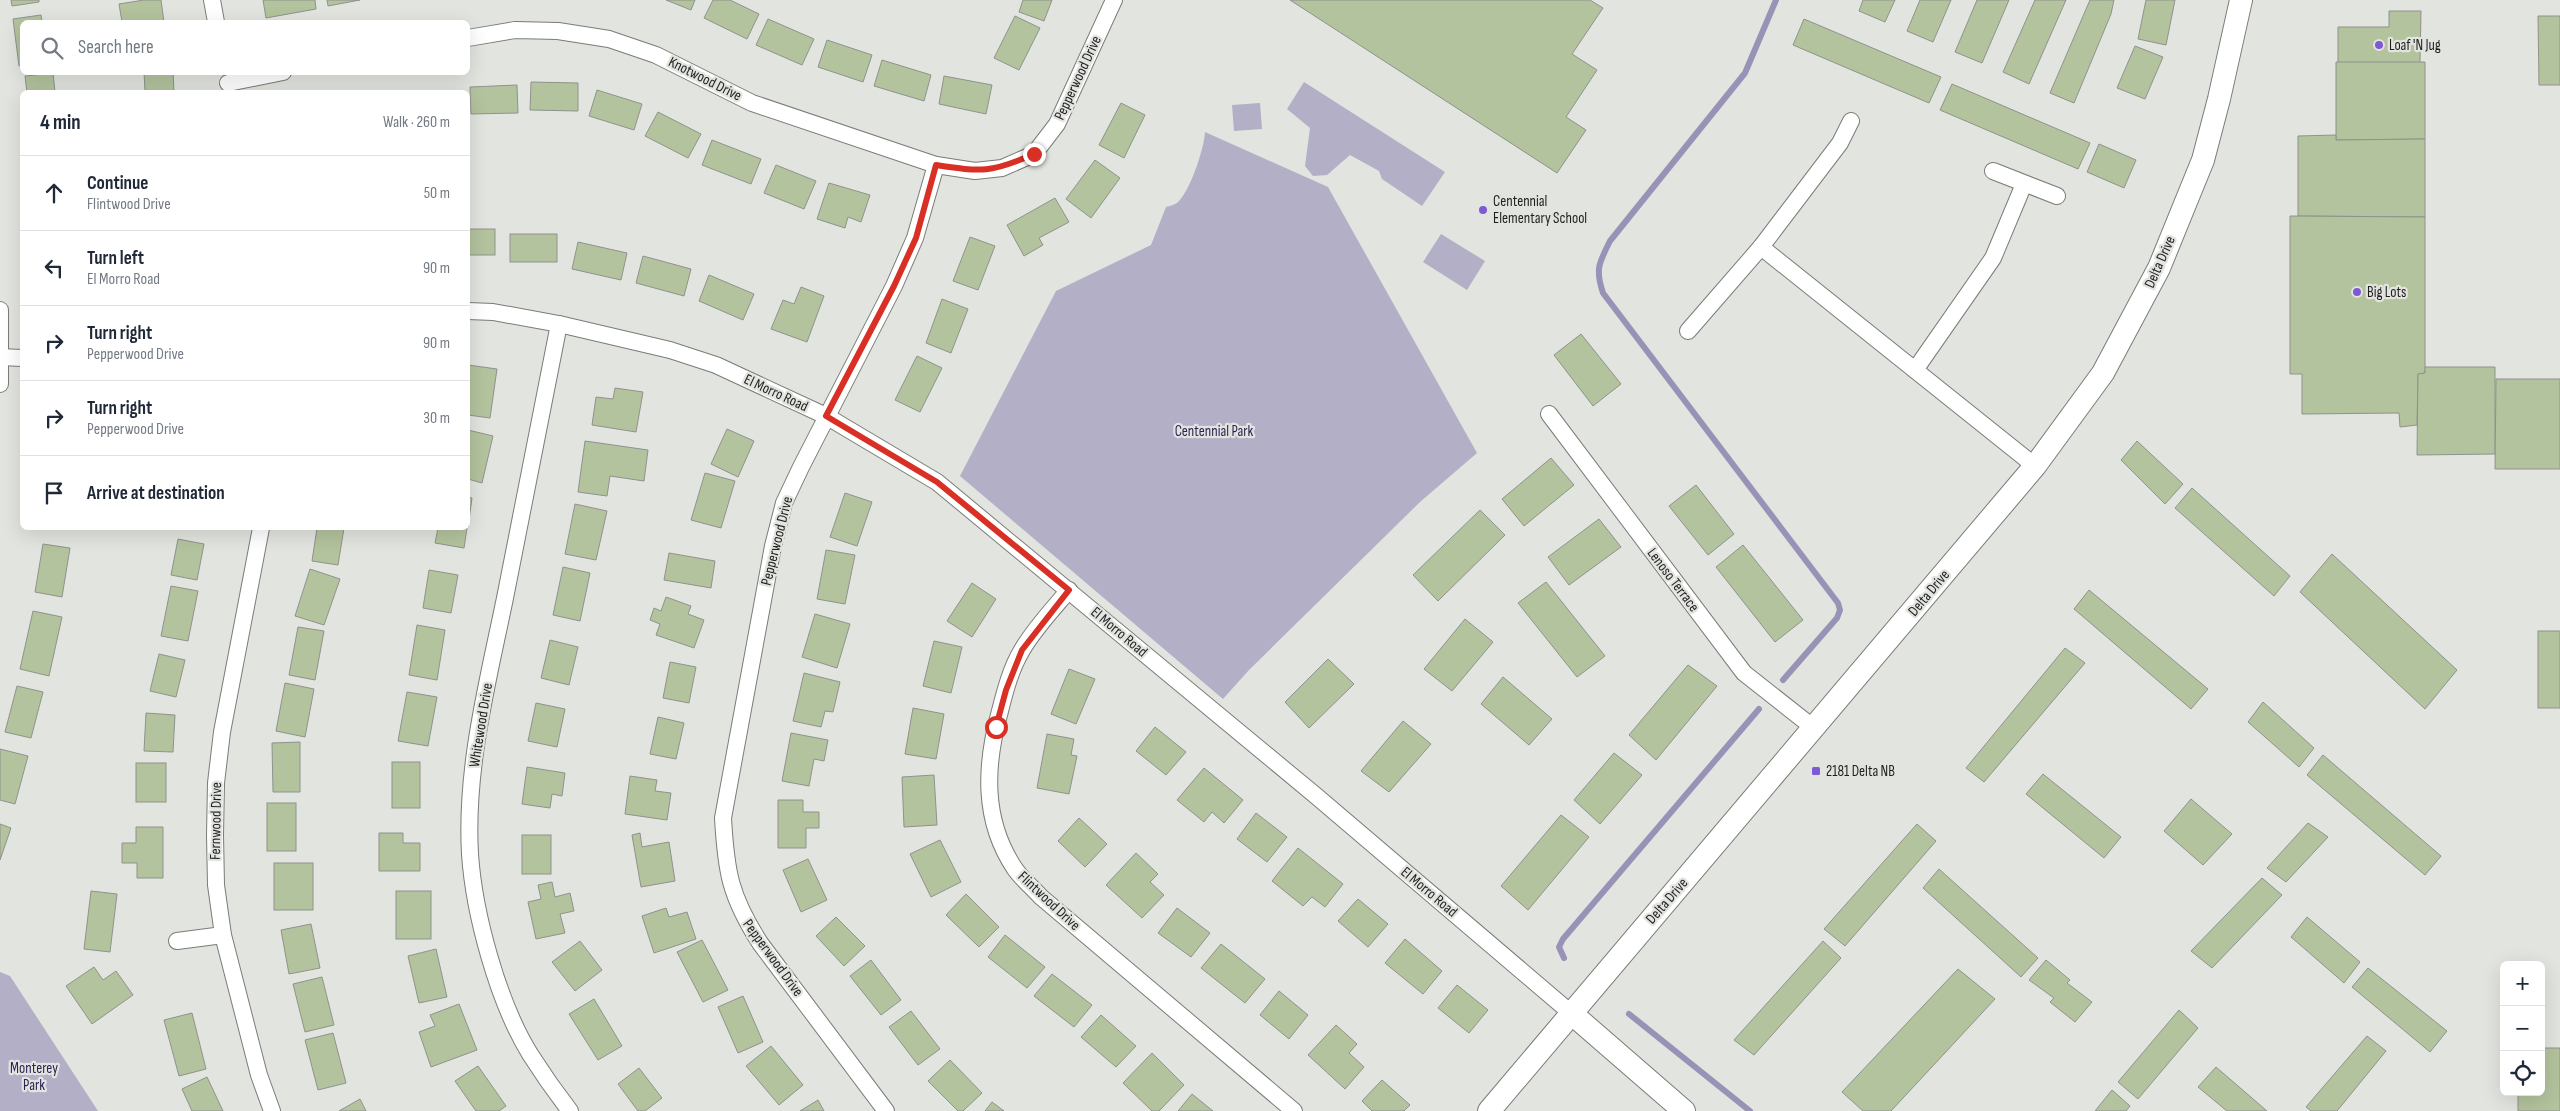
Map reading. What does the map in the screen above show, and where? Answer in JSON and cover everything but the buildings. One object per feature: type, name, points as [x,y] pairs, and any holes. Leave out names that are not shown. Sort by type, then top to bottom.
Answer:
[{"type":"main road","name":"Delta Drive","points":[[1489,1111],[1815,729],[2036,466],[2103,373],[2159,268],[2203,160],[2219,100],[2241,0]]},
{"type":"main road","name":"El Morro Road","points":[[1571,1013],[1684,1111]]},
{"type":"street","points":[[212,0],[216,20]]},
{"type":"street","name":"Pepperwood Drive","points":[[886,1111],[760,942],[743,916],[731,889],[725,850],[723,818],[728,781],[773,546],[784,503],[826,416],[894,286],[912,246],[936,165],[975,171],[1002,168],[1034,154],[1057,124],[1114,0]]},
{"type":"street","name":"Knotwood Drive","points":[[470,38],[515,30],[558,31],[609,39],[656,54],[752,103],[936,165]]},
{"type":"street","points":[[227,83],[268,75]]},
{"type":"street","points":[[1688,331],[1761,247],[1840,143],[1851,121]]},
{"type":"street","points":[[1992,171],[2057,196]]},
{"type":"street","points":[[1915,370],[1992,258],[2024,184]]},
{"type":"street","points":[[1761,247],[2036,466]]},
{"type":"street","points":[[0,310],[0,384]]},
{"type":"street","name":"El Morro Road","points":[[470,311],[493,312],[559,324],[670,350],[716,365],[826,416],[937,482],[1069,590],[1571,1013]]},
{"type":"street","name":"Whitewood Drive","points":[[559,324],[483,709],[470,814],[470,854],[476,899],[490,956],[506,1003],[529,1052],[570,1111]]},
{"type":"street","points":[[1,358],[20,358]]},
{"type":"street","name":"Lenoso Terrace","points":[[1549,414],[1744,673],[1815,729]]},
{"type":"street","name":"Fernwood Drive","points":[[261,530],[222,732],[216,783],[216,885],[223,935],[259,1074],[272,1111]]},
{"type":"street","name":"Flintwood Drive","points":[[1069,590],[1022,650],[1006,690],[996,727],[987,777],[992,816],[1002,844],[1015,870],[1041,897],[1294,1111]]},
{"type":"street","points":[[177,942],[223,935]]},
{"type":"green space","points":[[1304,82],[1445,172],[1422,206],[1382,179],[1379,171],[1350,155],[1327,175],[1313,176],[1305,166],[1310,128],[1287,109]]},
{"type":"green space","points":[[1260,103],[1262,129],[1234,131],[1232,105]]},
{"type":"green space","name":"Centennial Park","points":[[1205,132],[1328,187],[1477,453],[1420,502],[1249,670],[1223,699],[960,476],[1056,291],[1151,245],[1166,207],[1177,203],[1187,190],[1199,159]]},
{"type":"green space","points":[[1441,234],[1485,261],[1467,290],[1423,262]]},
{"type":"green space","name":"Monterey Park","points":[[0,972],[10,976],[98,1111],[0,1111]]},
{"type":"waterway","points":[[1776,0],[1745,73],[1610,241],[1599,266],[1599,278],[1603,293],[1838,603],[1840,610],[1837,618],[1783,680]]},
{"type":"waterway","points":[[1564,958],[1559,947],[1563,939],[1759,709]]},
{"type":"waterway","points":[[1629,1014],[1750,1111]]},
{"type":"place","name":"Loaf 'N Jug","points":[[2379,45]]},
{"type":"place","name":"Centennial Elementary School","points":[[1483,210]]},
{"type":"place","name":"Big Lots","points":[[2357,292]]},
{"type":"place","name":"2181 Delta NB","points":[[1816,771]]},
{"type":"route","points":[[996,727],[1006,690],[1022,650],[1044,619],[1069,590],[937,482],[826,416],[894,286],[916,238],[936,165],[975,171],[1002,168],[1034,154]]}]
